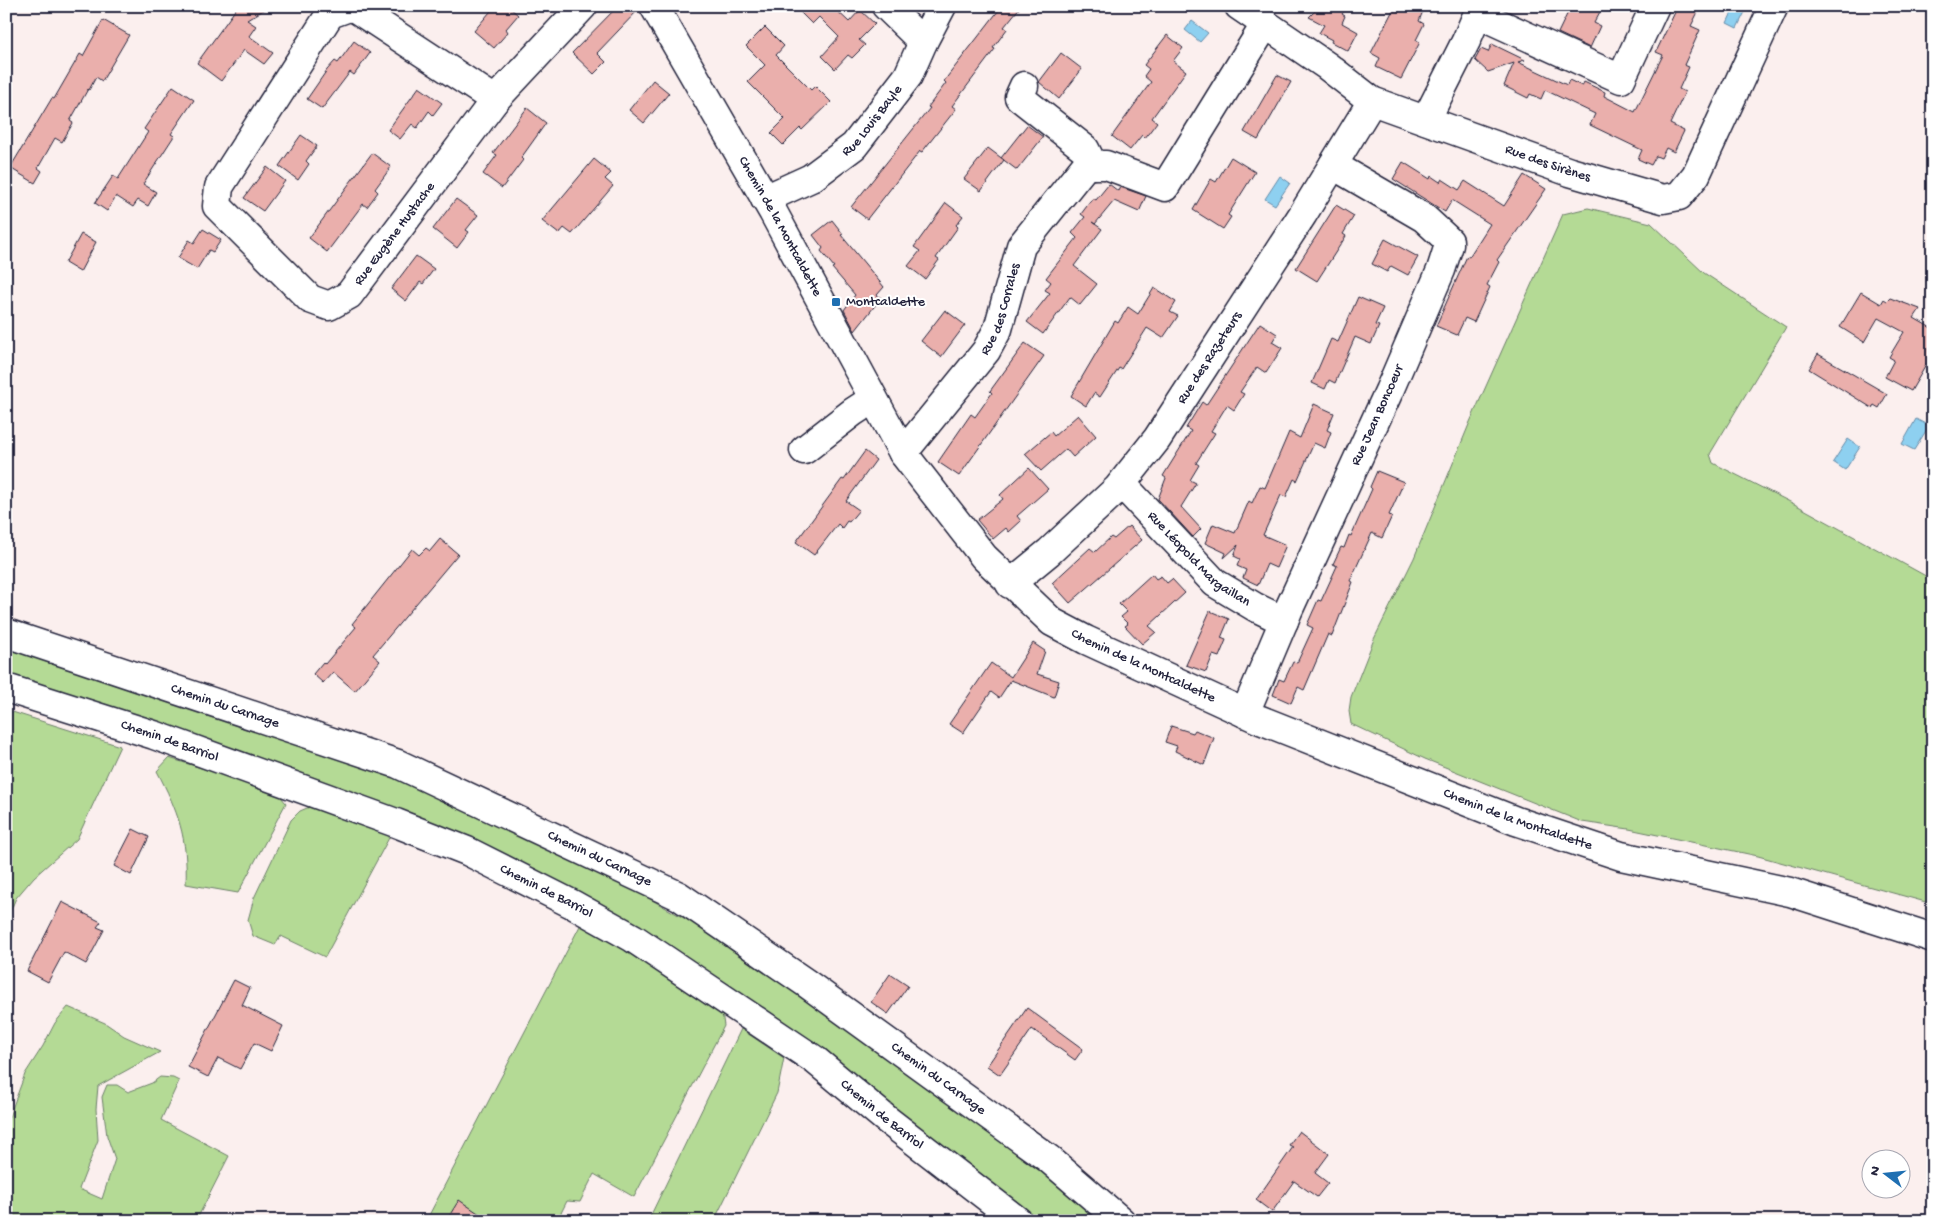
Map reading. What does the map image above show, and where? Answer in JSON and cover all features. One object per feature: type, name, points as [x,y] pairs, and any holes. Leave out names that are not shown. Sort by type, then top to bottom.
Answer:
[{"type":"street","name":"Rue Eugène Hustache","points":[[495,100],[352,6],[330,14],[219,187],[217,206],[310,299],[330,306],[349,294],[495,100],[583,6]]},
{"type":"street","name":"Chemin de la Montcaldette","points":[[654,6],[765,199],[903,453],[984,557],[1010,584],[1052,622],[1086,640],[1245,713],[1508,818],[1621,856],[1790,892],[1933,938]]},
{"type":"street","points":[[886,6],[923,42]]},
{"type":"street","name":"Rue Louis Bayle","points":[[765,199],[811,178],[854,146],[908,76],[942,6]]},
{"type":"street","name":"Rue des Sirènes","points":[[1239,6],[1327,66],[1372,101],[1570,172],[1663,199],[1679,196],[1696,175],[1774,6]]},
{"type":"street","points":[[1426,120],[1480,10],[1621,79],[1655,6]]},
{"type":"street","points":[[1024,86],[1019,97],[1086,149],[1093,165],[1106,165],[1165,186],[1265,25]]},
{"type":"street","name":"Rue des Razeteurs","points":[[1010,584],[1049,552],[1122,484],[1157,438],[1237,317],[1372,101]]},
{"type":"street","name":"Rue des Corrales","points":[[903,453],[986,351],[998,330],[1022,246],[1086,165],[1093,165]]},
{"type":"street","name":"Rue Jean Boncoeur","points":[[1245,713],[1284,621],[1441,270],[1449,245],[1448,241],[1424,218],[1333,166]]},
{"type":"street","points":[[804,450],[873,399]]},
{"type":"street","name":"Rue Léopold Margaillan","points":[[1122,484],[1215,584],[1284,621]]},
{"type":"street","name":"Chemin du Carnage","points":[[6,633],[398,764],[679,896],[806,983],[1049,1159],[1121,1221]]},
{"type":"street","name":"Chemin de Barriol","points":[[6,688],[154,734],[396,823],[467,851],[572,904],[633,938],[808,1056],[1018,1221]]},
{"type":"green space","points":[[1588,208],[1651,223],[1704,273],[1786,327],[1710,454],[1713,463],[1800,507],[1933,580],[1933,904],[1758,856],[1629,829],[1582,822],[1425,759],[1351,724],[1349,711],[1351,697],[1374,639],[1414,558],[1470,422],[1563,214]]},
{"type":"green space","points":[[6,644],[247,720],[466,805],[590,865],[744,952],[888,1060],[1071,1189],[1104,1221],[1034,1221],[551,887],[6,681]]},
{"type":"green space","points":[[6,710],[120,746],[77,839],[34,877],[16,898],[6,921]]},
{"type":"green space","points":[[169,758],[276,791],[286,803],[238,893],[186,884],[185,853],[180,825],[171,799],[157,771]]},
{"type":"green space","points":[[319,803],[389,830],[390,836],[325,957],[281,936],[275,945],[253,936],[248,920],[254,898],[291,820],[300,811]]},
{"type":"green space","points":[[582,922],[685,984],[722,1012],[724,1026],[634,1197],[594,1174],[580,1202],[567,1201],[557,1221],[426,1221]]},
{"type":"green space","points":[[68,1007],[105,1023],[124,1036],[160,1052],[98,1086],[96,1109],[98,1140],[79,1189],[102,1199],[115,1159],[107,1136],[102,1097],[107,1085],[117,1085],[128,1092],[152,1083],[160,1077],[173,1078],[179,1081],[161,1120],[229,1156],[196,1221],[6,1221],[6,1125],[25,1074],[55,1023]]},
{"type":"green space","points":[[741,1029],[784,1058],[777,1093],[714,1221],[648,1221]]},
{"type":"water","points":[[1735,6],[1748,6],[1737,28],[1727,23]]},
{"type":"water","points":[[1192,21],[1208,33],[1200,42],[1185,30]]},
{"type":"water","points":[[1280,176],[1290,183],[1275,205],[1265,199]]},
{"type":"water","points":[[1916,419],[1929,426],[1914,450],[1902,444]]},
{"type":"water","points":[[1848,439],[1860,447],[1845,470],[1833,462]]},
{"type":"building","points":[[238,6],[270,6],[247,20],[256,26],[249,36],[273,53],[264,64],[244,50],[221,81],[197,63]]},
{"type":"building","points":[[495,6],[508,6],[518,15],[506,29],[508,32],[494,48],[474,31]]},
{"type":"building","points":[[618,6],[638,6],[639,9],[597,53],[606,62],[594,74],[572,53]]},
{"type":"building","points":[[794,6],[832,6],[849,22],[860,10],[875,24],[859,40],[865,45],[852,58],[848,55],[835,69],[822,56],[839,37],[819,17],[812,24]]},
{"type":"building","points":[[1002,6],[1021,6],[1004,27],[1007,29],[993,48],[995,49],[952,106],[956,109],[922,152],[920,151],[867,219],[851,207],[930,108],[928,107],[946,83],[944,81]]},
{"type":"building","points":[[1320,6],[1347,6],[1342,14],[1345,16],[1342,23],[1358,32],[1348,51],[1319,33],[1324,25],[1309,17]]},
{"type":"building","points":[[1395,6],[1425,6],[1419,21],[1424,24],[1416,40],[1420,42],[1401,79],[1376,67],[1380,58],[1371,53]]},
{"type":"building","points":[[1571,6],[1603,6],[1594,23],[1600,26],[1590,48],[1558,33]]},
{"type":"building","points":[[1678,6],[1701,6],[1691,26],[1700,30],[1684,65],[1689,67],[1679,89],[1685,92],[1670,124],[1684,131],[1674,152],[1666,148],[1661,158],[1656,156],[1651,165],[1638,159],[1642,150],[1590,125],[1595,114],[1545,90],[1541,99],[1530,94],[1528,98],[1504,86],[1514,63],[1488,72],[1475,60],[1481,49],[1488,52],[1492,44],[1525,60],[1518,62],[1567,85],[1569,80],[1582,86],[1584,82],[1605,92],[1604,96],[1635,112],[1663,55],[1656,52]]},
{"type":"building","points":[[103,20],[129,35],[102,81],[96,77],[88,89],[70,121],[73,123],[62,142],[55,138],[38,168],[42,171],[35,183],[10,168],[80,54],[83,56]]},
{"type":"building","points":[[765,27],[784,46],[776,55],[811,90],[815,86],[831,102],[802,130],[800,128],[783,145],[771,133],[785,119],[748,82],[765,65],[746,46]]},
{"type":"building","points":[[1167,35],[1183,48],[1173,61],[1186,71],[1152,118],[1157,122],[1145,138],[1142,135],[1130,150],[1112,136],[1151,82],[1144,76],[1149,69],[1144,65]]},
{"type":"building","points":[[354,41],[370,53],[354,75],[350,72],[322,109],[307,99],[327,70],[335,61],[338,63]]},
{"type":"building","points":[[1061,53],[1082,69],[1059,99],[1039,82]]},
{"type":"building","points":[[1277,75],[1291,82],[1258,140],[1244,132]]},
{"type":"building","points":[[653,80],[669,93],[644,123],[629,110]]},
{"type":"building","points":[[173,86],[194,100],[171,134],[174,136],[143,184],[156,192],[148,206],[138,200],[133,207],[116,196],[107,211],[95,203],[113,176],[118,179],[148,132],[144,129]]},
{"type":"building","points":[[419,87],[442,103],[433,115],[429,111],[417,128],[412,124],[400,139],[388,130]]},
{"type":"building","points":[[527,108],[546,123],[521,158],[523,160],[502,188],[483,174],[497,155],[493,153]]},
{"type":"building","points":[[1027,125],[1043,137],[1017,170],[1001,158]]},
{"type":"building","points":[[301,135],[317,146],[306,161],[309,164],[298,180],[279,166]]},
{"type":"building","points":[[988,148],[1004,160],[981,191],[964,179]]},
{"type":"building","points":[[372,153],[391,167],[375,189],[378,192],[367,207],[363,204],[327,252],[309,238]]},
{"type":"building","points":[[1231,157],[1255,172],[1228,215],[1231,217],[1223,229],[1193,210],[1211,179],[1216,182]]},
{"type":"building","points":[[594,159],[611,173],[605,179],[613,186],[572,234],[564,228],[559,234],[542,221]]},
{"type":"building","points":[[1403,162],[1430,179],[1431,176],[1440,182],[1442,179],[1459,190],[1465,181],[1504,206],[1524,175],[1546,189],[1497,260],[1499,262],[1487,285],[1490,287],[1474,322],[1465,318],[1457,335],[1436,326],[1467,256],[1469,257],[1490,224],[1452,200],[1445,212],[1393,179]]},
{"type":"building","points":[[267,167],[285,181],[263,211],[244,198]]},
{"type":"building","points":[[1109,184],[1118,191],[1120,187],[1146,196],[1139,212],[1114,201],[1095,224],[1092,222],[1102,229],[1074,266],[1097,284],[1080,305],[1070,297],[1043,334],[1027,322],[1050,293],[1045,290],[1051,282],[1046,278],[1077,238],[1072,233],[1085,217],[1081,214],[1093,198],[1096,200]]},
{"type":"building","points":[[456,199],[478,215],[466,230],[469,232],[457,248],[433,229]]},
{"type":"building","points":[[946,203],[963,216],[956,225],[958,227],[936,258],[939,260],[925,279],[908,266],[920,251],[914,247]]},
{"type":"building","points":[[1336,205],[1354,216],[1343,234],[1346,236],[1317,281],[1296,268]]},
{"type":"building","points":[[832,220],[843,234],[841,235],[884,287],[877,295],[881,298],[855,331],[844,310],[855,295],[832,268],[834,267],[821,251],[823,248],[813,235]]},
{"type":"building","points":[[203,229],[221,240],[213,252],[209,250],[197,269],[178,258],[189,240],[194,243]]},
{"type":"building","points":[[81,234],[96,242],[80,272],[65,263]]},
{"type":"building","points":[[1385,239],[1418,257],[1408,275],[1391,266],[1387,272],[1372,264]]},
{"type":"building","points":[[416,256],[434,269],[423,284],[420,282],[406,301],[391,289]]},
{"type":"building","points":[[1154,288],[1176,302],[1170,312],[1178,316],[1163,338],[1147,328],[1121,369],[1119,368],[1100,397],[1094,393],[1086,406],[1071,396],[1115,321],[1118,323],[1128,307],[1138,314]]},
{"type":"building","points":[[1861,292],[1881,304],[1884,299],[1887,301],[1890,298],[1920,309],[1914,318],[1933,329],[1933,353],[1911,391],[1885,377],[1894,360],[1889,357],[1904,332],[1878,318],[1864,342],[1840,327]]},
{"type":"building","points":[[1358,297],[1383,308],[1375,325],[1379,326],[1371,344],[1355,337],[1335,383],[1329,380],[1325,389],[1312,383],[1331,339],[1338,342]]},
{"type":"building","points":[[945,310],[965,325],[941,357],[921,341]]},
{"type":"building","points":[[1260,323],[1277,334],[1272,342],[1282,348],[1266,373],[1257,367],[1240,392],[1244,394],[1234,410],[1227,405],[1211,431],[1215,433],[1196,463],[1199,465],[1190,480],[1196,483],[1181,507],[1201,529],[1193,537],[1158,499],[1166,478],[1163,476],[1191,431],[1186,428],[1202,402],[1206,405]]},
{"type":"building","points":[[1025,343],[1044,356],[959,476],[938,462],[971,414],[975,417],[992,393],[990,391]]},
{"type":"building","points":[[1818,354],[1887,394],[1879,408],[1874,405],[1872,408],[1809,369]]},
{"type":"building","points":[[1314,404],[1334,413],[1327,430],[1331,432],[1325,448],[1314,443],[1297,481],[1294,479],[1286,497],[1281,495],[1263,535],[1286,545],[1276,568],[1267,564],[1258,585],[1243,578],[1246,570],[1237,566],[1240,559],[1234,556],[1238,545],[1224,558],[1226,553],[1205,543],[1213,524],[1235,533],[1249,501],[1252,503],[1260,486],[1265,488],[1289,432],[1300,438]]},
{"type":"building","points":[[1078,415],[1096,436],[1073,457],[1066,449],[1041,471],[1025,454],[1051,432],[1054,436]]},
{"type":"building","points":[[865,451],[876,460],[846,501],[859,510],[842,528],[838,524],[814,555],[796,542]]},
{"type":"building","points":[[1029,468],[1048,489],[1017,516],[1021,521],[1009,532],[1006,528],[993,539],[977,520],[1003,499],[1000,495]]},
{"type":"building","points":[[1377,471],[1404,482],[1389,515],[1392,516],[1382,538],[1372,533],[1350,581],[1353,582],[1332,636],[1328,634],[1304,690],[1298,687],[1291,703],[1273,695],[1279,679],[1284,681],[1293,662],[1297,663],[1313,628],[1307,625],[1318,600],[1321,601],[1337,566],[1333,564],[1341,547],[1344,548],[1349,535],[1351,536],[1372,489],[1370,487]]},
{"type":"building","points":[[1129,526],[1142,540],[1070,603],[1052,583],[1090,548],[1095,552],[1111,537],[1114,539]]},
{"type":"building","points":[[440,539],[458,554],[373,655],[380,661],[355,691],[333,672],[323,683],[313,674],[323,662],[325,664],[356,627],[352,624],[412,549],[419,555],[426,548],[430,551]]},
{"type":"building","points":[[1152,574],[1156,579],[1161,576],[1167,583],[1172,579],[1185,593],[1149,626],[1156,632],[1142,644],[1125,626],[1128,624],[1121,617],[1127,612],[1119,604]]},
{"type":"building","points":[[1210,611],[1229,619],[1221,638],[1226,640],[1219,657],[1213,655],[1206,672],[1186,665]]},
{"type":"building","points":[[1033,643],[1045,651],[1037,674],[1059,681],[1054,697],[1011,680],[999,698],[991,692],[963,733],[949,724],[991,663],[1011,677]]},
{"type":"building","points":[[1171,726],[1193,733],[1195,730],[1214,738],[1204,765],[1175,751],[1177,746],[1165,742]]},
{"type":"building","points":[[133,829],[149,837],[131,875],[114,866]]},
{"type":"building","points":[[62,902],[101,922],[97,927],[104,930],[86,964],[64,952],[48,982],[27,971]]},
{"type":"building","points":[[890,974],[908,986],[888,1014],[871,1002]]},
{"type":"building","points":[[234,980],[250,988],[242,1005],[283,1026],[271,1051],[254,1043],[240,1069],[218,1058],[208,1077],[188,1067]]},
{"type":"building","points":[[1027,1008],[1083,1049],[1075,1060],[1032,1029],[1000,1075],[987,1066]]},
{"type":"building","points":[[1299,1131],[1329,1154],[1315,1173],[1328,1183],[1317,1197],[1294,1181],[1272,1212],[1256,1200],[1293,1147],[1289,1145]]},
{"type":"building","points":[[459,1200],[490,1221],[446,1221]]},
{"type":"place","name":"Montcaldette","points":[[836,302]]}]
